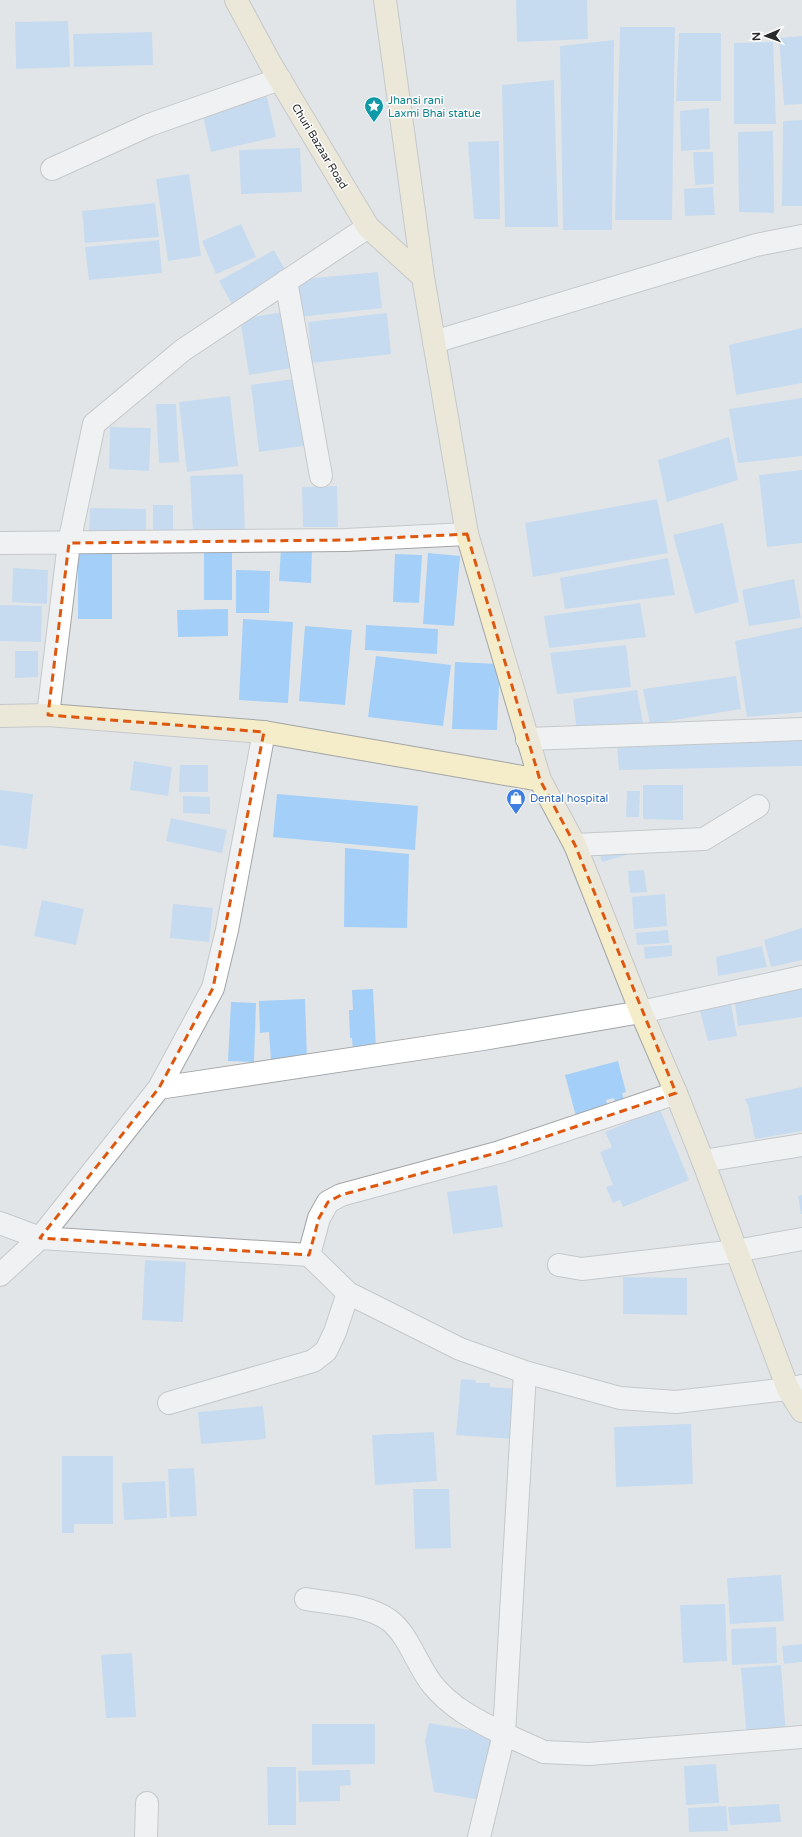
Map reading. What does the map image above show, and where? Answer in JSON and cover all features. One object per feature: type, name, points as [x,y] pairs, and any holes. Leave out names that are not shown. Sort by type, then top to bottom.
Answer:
[{"type":"main road","name":"Churi Bazaar Road","points":[[236,0],[280,79],[368,227],[423,277]]},
{"type":"main road","points":[[385,0],[423,277],[467,534],[527,739],[540,780],[575,845],[641,1012],[703,1161],[736,1251],[795,1387],[802,1411]]},
{"type":"main road","points":[[0,716],[48,715],[264,732],[540,780]]},
{"type":"street","points":[[52,169],[149,125],[280,79]]},
{"type":"street","points":[[48,715],[69,543],[94,424],[183,350],[368,227]]},
{"type":"street","points":[[434,342],[756,245],[802,236]]},
{"type":"street","points":[[286,281],[321,476]]},
{"type":"street","points":[[0,543],[346,540],[467,534]]},
{"type":"street","points":[[527,739],[802,729]]},
{"type":"street","points":[[0,1275],[40,1238],[159,1088],[213,988],[227,930],[264,732]]},
{"type":"street","points":[[575,845],[704,839],[758,806]]},
{"type":"street","points":[[159,1088],[483,1039],[641,1012],[802,977]]},
{"type":"street","points":[[309,1255],[319,1218],[328,1202],[341,1195],[500,1152],[676,1093]]},
{"type":"street","points":[[703,1161],[802,1145]]},
{"type":"street","points":[[0,1223],[40,1238],[309,1255],[348,1293],[460,1349],[525,1372],[620,1398],[676,1402],[795,1387]]},
{"type":"street","points":[[559,1265],[582,1269],[736,1251],[802,1239]]},
{"type":"street","points":[[169,1403],[313,1361],[326,1351],[335,1332],[348,1293]]},
{"type":"street","points":[[479,1837],[504,1734],[525,1372]]},
{"type":"street","points":[[306,1599],[367,1610],[389,1621],[404,1639],[431,1683],[447,1700],[466,1715],[544,1752],[589,1754],[802,1737]]},
{"type":"street","points":[[146,1837],[147,1803]]},
{"type":"highlighted area","points":[[467,534],[540,780],[575,845],[676,1093],[500,1152],[341,1195],[328,1202],[319,1218],[309,1255],[40,1238],[159,1088],[213,988],[264,732],[48,715],[69,543],[346,540]]},
{"type":"building","points":[[516,0],[587,0],[588,39],[517,42]]},
{"type":"building","points":[[68,21],[70,67],[16,69],[15,22]]},
{"type":"building","points":[[620,27],[675,27],[672,220],[615,220]]},
{"type":"building","points":[[152,32],[153,65],[74,67],[73,34]]},
{"type":"building","points":[[679,33],[721,33],[721,101],[676,101]]},
{"type":"building","points":[[802,36],[802,104],[784,105],[779,38]]},
{"type":"building","points":[[614,40],[612,230],[563,230],[560,46]]},
{"type":"building","points":[[773,42],[776,124],[734,124],[734,43]]},
{"type":"building","points":[[554,80],[558,227],[505,227],[502,85]]},
{"type":"building","points":[[267,97],[276,137],[211,152],[202,111]]},
{"type":"building","points":[[709,108],[710,149],[681,151],[680,111]]},
{"type":"building","points":[[802,120],[802,206],[782,206],[783,121]]},
{"type":"building","points":[[773,131],[774,213],[739,212],[738,132]]},
{"type":"building","points":[[499,141],[500,219],[474,219],[468,142]]},
{"type":"building","points":[[300,148],[302,192],[241,194],[239,150]]},
{"type":"building","points":[[693,152],[713,152],[714,184],[695,185]]},
{"type":"building","points":[[189,174],[201,256],[168,261],[156,179]]},
{"type":"building","points":[[713,187],[715,215],[685,216],[684,189]]},
{"type":"building","points":[[155,203],[159,237],[85,243],[82,211]]},
{"type":"building","points":[[241,224],[256,257],[216,274],[202,241]]},
{"type":"building","points":[[159,240],[162,273],[89,280],[85,247]]},
{"type":"building","points":[[274,250],[288,275],[233,306],[219,281]]},
{"type":"building","points":[[378,272],[382,308],[298,317],[294,280]]},
{"type":"building","points":[[289,311],[298,367],[249,375],[240,319]]},
{"type":"building","points":[[387,313],[391,354],[312,363],[308,322]]},
{"type":"building","points":[[802,328],[802,383],[736,395],[729,345]]},
{"type":"building","points":[[302,378],[311,445],[259,452],[251,385]]},
{"type":"building","points":[[230,396],[238,466],[187,472],[179,402]]},
{"type":"building","points":[[802,398],[802,456],[738,463],[729,409]]},
{"type":"building","points":[[156,404],[176,404],[179,462],[159,463]]},
{"type":"building","points":[[110,427],[151,428],[149,471],[109,469]]},
{"type":"building","points":[[729,437],[738,480],[667,502],[658,460]]},
{"type":"building","points":[[802,470],[802,543],[767,547],[759,475]]},
{"type":"building","points":[[243,474],[245,532],[193,534],[190,476]]},
{"type":"building","points":[[337,486],[338,527],[303,527],[302,487]]},
{"type":"building","points":[[657,499],[668,553],[533,577],[525,523]]},
{"type":"building","points":[[153,505],[173,505],[173,536],[153,535]]},
{"type":"building","points":[[90,508],[146,509],[146,540],[89,539]]},
{"type":"building","points":[[723,523],[739,602],[695,614],[673,535]]},
{"type":"building","points":[[281,548],[312,549],[311,583],[279,581]]},
{"type":"building","points":[[204,551],[232,551],[232,600],[204,600]]},
{"type":"building","points":[[78,552],[112,552],[112,619],[78,619]]},
{"type":"building","points":[[428,553],[460,556],[454,626],[423,624]]},
{"type":"building","points":[[395,554],[422,555],[419,603],[393,602]]},
{"type":"building","points":[[668,558],[675,595],[565,609],[560,578]]},
{"type":"building","points":[[13,568],[48,570],[47,604],[12,602]]},
{"type":"building","points":[[236,570],[270,571],[269,613],[236,613]]},
{"type":"building","points":[[794,579],[801,618],[749,626],[742,590]]},
{"type":"building","points":[[640,603],[646,637],[549,648],[544,616]]},
{"type":"building","points":[[0,605],[42,606],[41,642],[0,641]]},
{"type":"building","points":[[228,609],[228,636],[178,637],[177,610]]},
{"type":"building","points":[[243,619],[293,622],[288,703],[239,700]]},
{"type":"building","points":[[366,625],[438,629],[437,654],[365,650]]},
{"type":"building","points":[[305,626],[352,630],[345,705],[299,701]]},
{"type":"building","points":[[802,627],[802,712],[747,717],[735,641]]},
{"type":"building","points":[[626,645],[631,687],[557,694],[550,653]]},
{"type":"building","points":[[15,651],[38,651],[38,677],[15,678]]},
{"type":"building","points":[[376,656],[451,665],[443,726],[368,717]]},
{"type":"building","points":[[455,662],[500,664],[497,730],[452,729]]},
{"type":"building","points":[[736,676],[741,709],[650,724],[643,689]]},
{"type":"building","points":[[637,690],[644,728],[577,733],[573,699]]},
{"type":"building","points":[[802,737],[802,766],[619,770],[617,747]]},
{"type":"building","points":[[134,761],[172,767],[168,796],[130,790]]},
{"type":"building","points":[[180,765],[208,765],[208,792],[179,792]]},
{"type":"building","points":[[643,785],[683,785],[683,820],[643,819]]},
{"type":"building","points":[[0,790],[33,794],[27,849],[0,845]]},
{"type":"building","points":[[627,791],[640,791],[639,817],[626,817]]},
{"type":"building","points":[[277,794],[418,806],[415,850],[273,837]]},
{"type":"building","points":[[183,796],[210,797],[210,814],[183,813]]},
{"type":"building","points":[[171,818],[227,830],[222,853],[166,841]]},
{"type":"building","points":[[624,842],[630,854],[602,862],[598,848]]},
{"type":"building","points":[[345,848],[409,854],[407,928],[344,927]]},
{"type":"building","points":[[644,870],[647,892],[630,893],[628,871]]},
{"type":"building","points":[[665,894],[667,926],[634,929],[632,897]]},
{"type":"building","points":[[42,900],[84,909],[76,945],[34,936]]},
{"type":"building","points":[[173,904],[213,908],[209,942],[170,938]]},
{"type":"building","points":[[802,928],[802,960],[771,967],[764,940]]},
{"type":"building","points":[[668,930],[669,943],[637,945],[636,933]]},
{"type":"building","points":[[672,945],[672,956],[645,959],[644,947]]},
{"type":"building","points":[[762,946],[767,967],[718,976],[716,957]]},
{"type":"building","points":[[802,984],[802,1017],[738,1026],[734,997]]},
{"type":"building","points":[[373,989],[376,1050],[353,1051],[352,1038],[350,1038],[349,1010],[353,1010],[352,990]]},
{"type":"building","points":[[305,999],[307,1059],[271,1060],[269,1032],[260,1033],[259,1001]]},
{"type":"building","points":[[730,999],[737,1036],[708,1041],[698,1004]]},
{"type":"building","points":[[231,1002],[256,1003],[254,1062],[228,1061]]},
{"type":"building","points":[[618,1061],[626,1092],[622,1093],[625,1105],[616,1107],[614,1098],[606,1100],[609,1112],[577,1120],[565,1075]]},
{"type":"building","points":[[802,1087],[802,1131],[755,1139],[748,1105],[745,1099]]},
{"type":"building","points":[[660,1109],[689,1180],[623,1207],[620,1200],[613,1203],[606,1187],[613,1185],[600,1152],[612,1147],[605,1132]]},
{"type":"building","points":[[497,1185],[503,1227],[453,1234],[447,1192]]},
{"type":"building","points":[[802,1195],[802,1214],[801,1214],[798,1196]]},
{"type":"building","points":[[145,1260],[186,1262],[183,1322],[142,1320]]},
{"type":"building","points":[[623,1277],[687,1278],[687,1315],[623,1314]]},
{"type":"building","points":[[461,1379],[476,1380],[475,1383],[490,1383],[490,1387],[517,1389],[514,1439],[456,1435]]},
{"type":"building","points":[[263,1406],[266,1439],[201,1444],[198,1412]]},
{"type":"building","points":[[691,1424],[693,1484],[616,1487],[614,1427]]},
{"type":"building","points":[[434,1432],[437,1481],[375,1485],[372,1435]]},
{"type":"building","points":[[62,1456],[113,1456],[113,1524],[74,1524],[74,1533],[62,1533]]},
{"type":"building","points":[[194,1468],[197,1516],[170,1517],[168,1469]]},
{"type":"building","points":[[165,1481],[167,1518],[124,1520],[122,1483]]},
{"type":"building","points":[[413,1489],[449,1489],[451,1548],[415,1549]]},
{"type":"building","points":[[781,1575],[784,1621],[730,1624],[727,1578]]},
{"type":"building","points":[[725,1604],[727,1661],[683,1663],[680,1605]]},
{"type":"building","points":[[776,1627],[777,1663],[732,1665],[731,1629]]},
{"type":"building","points":[[802,1644],[802,1662],[784,1664],[782,1646]]},
{"type":"building","points":[[132,1653],[136,1717],[106,1718],[101,1655]]},
{"type":"building","points":[[781,1665],[786,1737],[747,1740],[741,1668]]},
{"type":"building","points":[[429,1723],[493,1734],[481,1800],[434,1792],[425,1741]]},
{"type":"building","points":[[312,1724],[375,1724],[375,1764],[312,1765]]},
{"type":"building","points":[[716,1764],[719,1803],[686,1805],[684,1766]]},
{"type":"building","points":[[267,1767],[296,1767],[296,1825],[268,1825]]},
{"type":"building","points":[[350,1770],[351,1785],[340,1786],[340,1801],[299,1802],[298,1771]]},
{"type":"building","points":[[779,1804],[781,1822],[730,1825],[728,1807]]},
{"type":"building","points":[[726,1806],[728,1831],[689,1832],[688,1808]]},
{"type":"place","name":"Jhansi rani Laxmi Bhai statue","points":[[374,123]]},
{"type":"place","name":"Dental hospital","points":[[516,815]]}]
